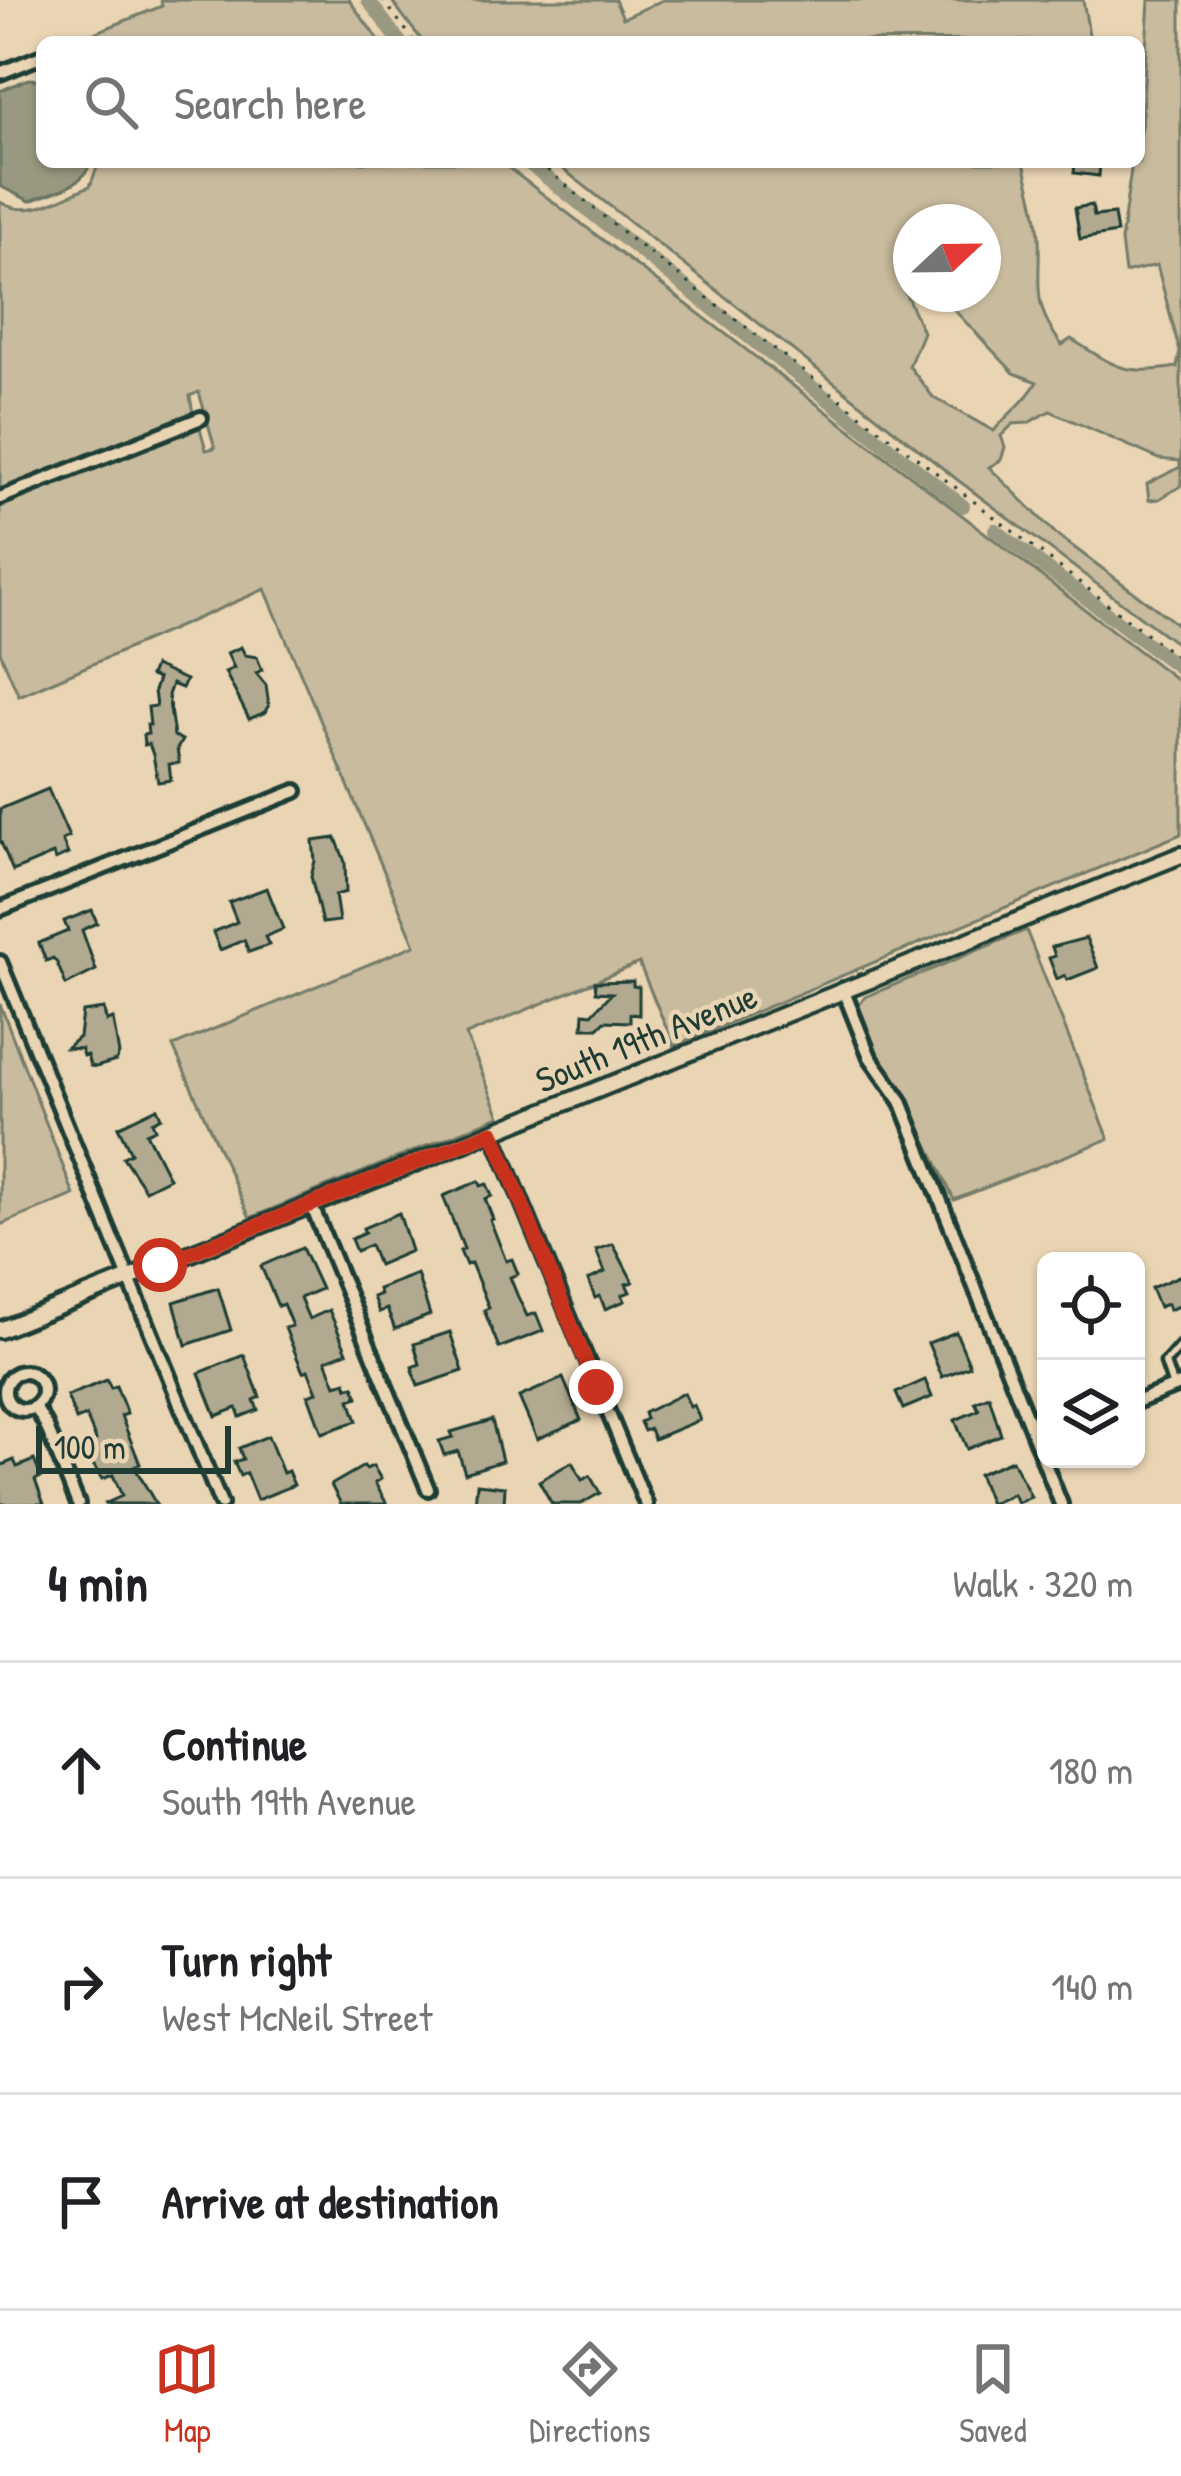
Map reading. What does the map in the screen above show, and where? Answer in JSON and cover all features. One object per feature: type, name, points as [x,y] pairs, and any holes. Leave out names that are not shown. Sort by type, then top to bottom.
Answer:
[{"type":"street","points":[[0,74],[36,59]]},
{"type":"street","points":[[0,498],[201,418]]},
{"type":"street","points":[[0,909],[296,790]]},
{"type":"street","name":"South 19th Avenue","points":[[0,1330],[1181,855]]},
{"type":"street","points":[[0,962],[221,1504]]},
{"type":"street","points":[[843,989],[870,1058],[901,1101],[1060,1504]]},
{"type":"street","points":[[493,1132],[646,1504]]},
{"type":"street","points":[[311,1204],[428,1489]]},
{"type":"street","points":[[1145,1398],[1177,1386]]},
{"type":"street","points":[[35,1407],[78,1504]]},
{"type":"lane","points":[[1177,1386],[1166,1363],[1181,1345]]},
{"type":"path","points":[[383,0],[410,36]]},
{"type":"path","points":[[545,168],[1181,660]]},
{"type":"shaded area","points":[[161,0],[349,0],[376,36],[87,36],[162,6]]},
{"type":"shaded area","points":[[391,0],[615,0],[623,18],[663,0],[1083,0],[1089,36],[418,36]]},
{"type":"shaded area","points":[[1149,0],[1181,0],[1181,486],[1149,500],[1147,484],[1180,467],[1180,461],[1159,459],[1050,411],[1028,423],[1013,424],[1001,436],[1005,447],[1001,460],[989,467],[1056,534],[1181,627],[1181,647],[959,481],[562,168],[1025,168],[1038,228],[1041,305],[1062,345],[1071,339],[1110,363],[1131,369],[1177,367],[1180,352],[1157,265],[1125,273],[1121,241],[1131,168],[1145,168]],"holes":[[[893,204],[1001,204],[1001,312],[956,312],[1014,373],[1037,382],[994,431],[933,397],[909,366],[923,332],[914,312],[893,312]]]},
{"type":"shaded area","points":[[36,80],[36,168],[88,168],[82,177],[30,201],[0,186],[0,91]]},
{"type":"shaded area","points":[[97,168],[509,168],[1181,683],[1181,834],[674,1046],[639,963],[466,1035],[500,1116],[250,1218],[173,1046],[415,945],[265,589],[19,696],[0,652],[0,504],[200,428],[206,450],[215,448],[199,392],[190,396],[193,413],[0,491],[0,202],[33,208],[90,186]]},
{"type":"shaded area","points":[[1026,930],[1109,1139],[954,1200],[902,1088],[876,1052],[858,1007],[865,997]]},
{"type":"shaded area","points":[[0,1004],[74,1195],[0,1225]]},
{"type":"building","points":[[1074,168],[1100,168],[1099,176],[1074,173]]},
{"type":"building","points":[[1092,205],[1094,216],[1114,214],[1117,233],[1080,239],[1075,208]]},
{"type":"building","points":[[241,647],[245,655],[257,657],[262,670],[256,673],[266,685],[269,706],[249,719],[225,672],[234,668],[227,653]]},
{"type":"building","points":[[154,666],[186,680],[182,688],[172,684],[168,695],[174,736],[182,740],[177,749],[179,763],[169,764],[171,780],[158,782],[143,735],[150,725],[148,707],[156,706],[158,679],[150,676]]},
{"type":"building","points":[[48,789],[69,837],[62,840],[68,854],[55,860],[53,854],[13,871],[0,840],[0,809]]},
{"type":"building","points":[[336,838],[345,862],[346,892],[335,895],[339,921],[322,923],[311,876],[313,841]]},
{"type":"building","points":[[267,888],[283,929],[265,937],[269,945],[249,952],[244,940],[220,950],[213,932],[237,922],[229,902]]},
{"type":"building","points":[[92,910],[97,923],[82,930],[96,970],[66,985],[57,963],[53,958],[46,961],[39,943],[68,931],[64,921]]},
{"type":"building","points":[[1086,938],[1098,968],[1057,979],[1049,958],[1055,956],[1052,947]]},
{"type":"building","points":[[633,981],[639,987],[639,1015],[630,1014],[630,1022],[605,1021],[598,1028],[583,1028],[584,1013],[592,1014],[612,993],[596,992],[595,982]]},
{"type":"building","points":[[104,1009],[106,1021],[113,1019],[119,1054],[116,1061],[90,1066],[81,1049],[66,1048],[79,1037],[82,1012]]},
{"type":"building","points":[[157,1108],[161,1117],[152,1122],[155,1129],[146,1133],[169,1178],[145,1190],[123,1157],[131,1153],[118,1127]]},
{"type":"building","points":[[479,1181],[481,1186],[487,1184],[492,1196],[485,1199],[490,1220],[506,1261],[512,1259],[518,1274],[510,1277],[518,1297],[527,1316],[536,1313],[543,1331],[499,1348],[484,1310],[489,1308],[471,1263],[466,1265],[460,1251],[464,1249],[443,1196]]},
{"type":"building","points":[[399,1213],[411,1251],[378,1265],[370,1245],[356,1251],[351,1239],[365,1233],[363,1228]]},
{"type":"building","points":[[613,1244],[633,1282],[626,1284],[630,1292],[622,1295],[625,1301],[605,1309],[588,1280],[605,1272],[596,1250]]},
{"type":"building","points":[[302,1248],[321,1289],[300,1298],[309,1319],[329,1310],[347,1352],[326,1360],[336,1385],[354,1386],[358,1397],[350,1400],[357,1421],[322,1433],[308,1395],[317,1392],[285,1328],[292,1326],[283,1304],[278,1306],[261,1266]]},
{"type":"building","points":[[417,1274],[430,1315],[395,1329],[387,1309],[379,1312],[373,1297],[380,1294],[378,1289]]},
{"type":"building","points":[[1181,1275],[1181,1305],[1169,1310],[1167,1304],[1159,1307],[1151,1288]]},
{"type":"building","points":[[218,1288],[231,1330],[186,1345],[174,1302]]},
{"type":"building","points":[[450,1332],[463,1371],[418,1386],[412,1367],[420,1364],[414,1344]]},
{"type":"building","points":[[956,1332],[970,1366],[942,1377],[928,1343]]},
{"type":"building","points":[[244,1355],[260,1397],[254,1400],[258,1410],[240,1417],[237,1408],[216,1416],[199,1373]]},
{"type":"building","points":[[563,1378],[581,1420],[537,1439],[519,1397]]},
{"type":"building","points":[[107,1380],[111,1388],[116,1386],[127,1414],[121,1416],[140,1464],[134,1466],[156,1504],[104,1504],[122,1496],[113,1475],[102,1479],[91,1461],[85,1445],[96,1440],[86,1416],[76,1420],[67,1396]]},
{"type":"building","points":[[925,1380],[932,1397],[903,1409],[896,1393]]},
{"type":"building","points":[[684,1393],[700,1420],[654,1439],[650,1429],[644,1431],[640,1422],[646,1419],[644,1413]]},
{"type":"building","points":[[989,1396],[1001,1435],[967,1449],[955,1420],[979,1410],[975,1402]]},
{"type":"building","points":[[492,1420],[502,1461],[465,1473],[458,1451],[444,1455],[439,1441],[453,1437],[451,1432]]},
{"type":"building","points":[[268,1436],[283,1473],[288,1471],[294,1485],[257,1500],[246,1473],[240,1476],[234,1462],[243,1459],[239,1448]]},
{"type":"building","points":[[14,1460],[17,1467],[34,1460],[44,1504],[0,1504],[0,1466]]},
{"type":"building","points":[[1012,1460],[1031,1497],[1017,1503],[1013,1494],[990,1504],[978,1474]]},
{"type":"building","points":[[572,1462],[582,1480],[590,1476],[600,1493],[581,1504],[552,1504],[539,1481]]},
{"type":"building","points":[[364,1466],[373,1466],[381,1479],[375,1483],[387,1504],[341,1504],[331,1485]]},
{"type":"building","points":[[477,1484],[505,1487],[504,1504],[475,1504]]},
{"type":"waterway","points":[[368,0],[395,36]]},
{"type":"waterway","points":[[535,168],[963,506]]},
{"type":"waterway","points":[[995,530],[1181,669]]},
{"type":"route","points":[[160,1265],[493,1132],[596,1387]]}]
